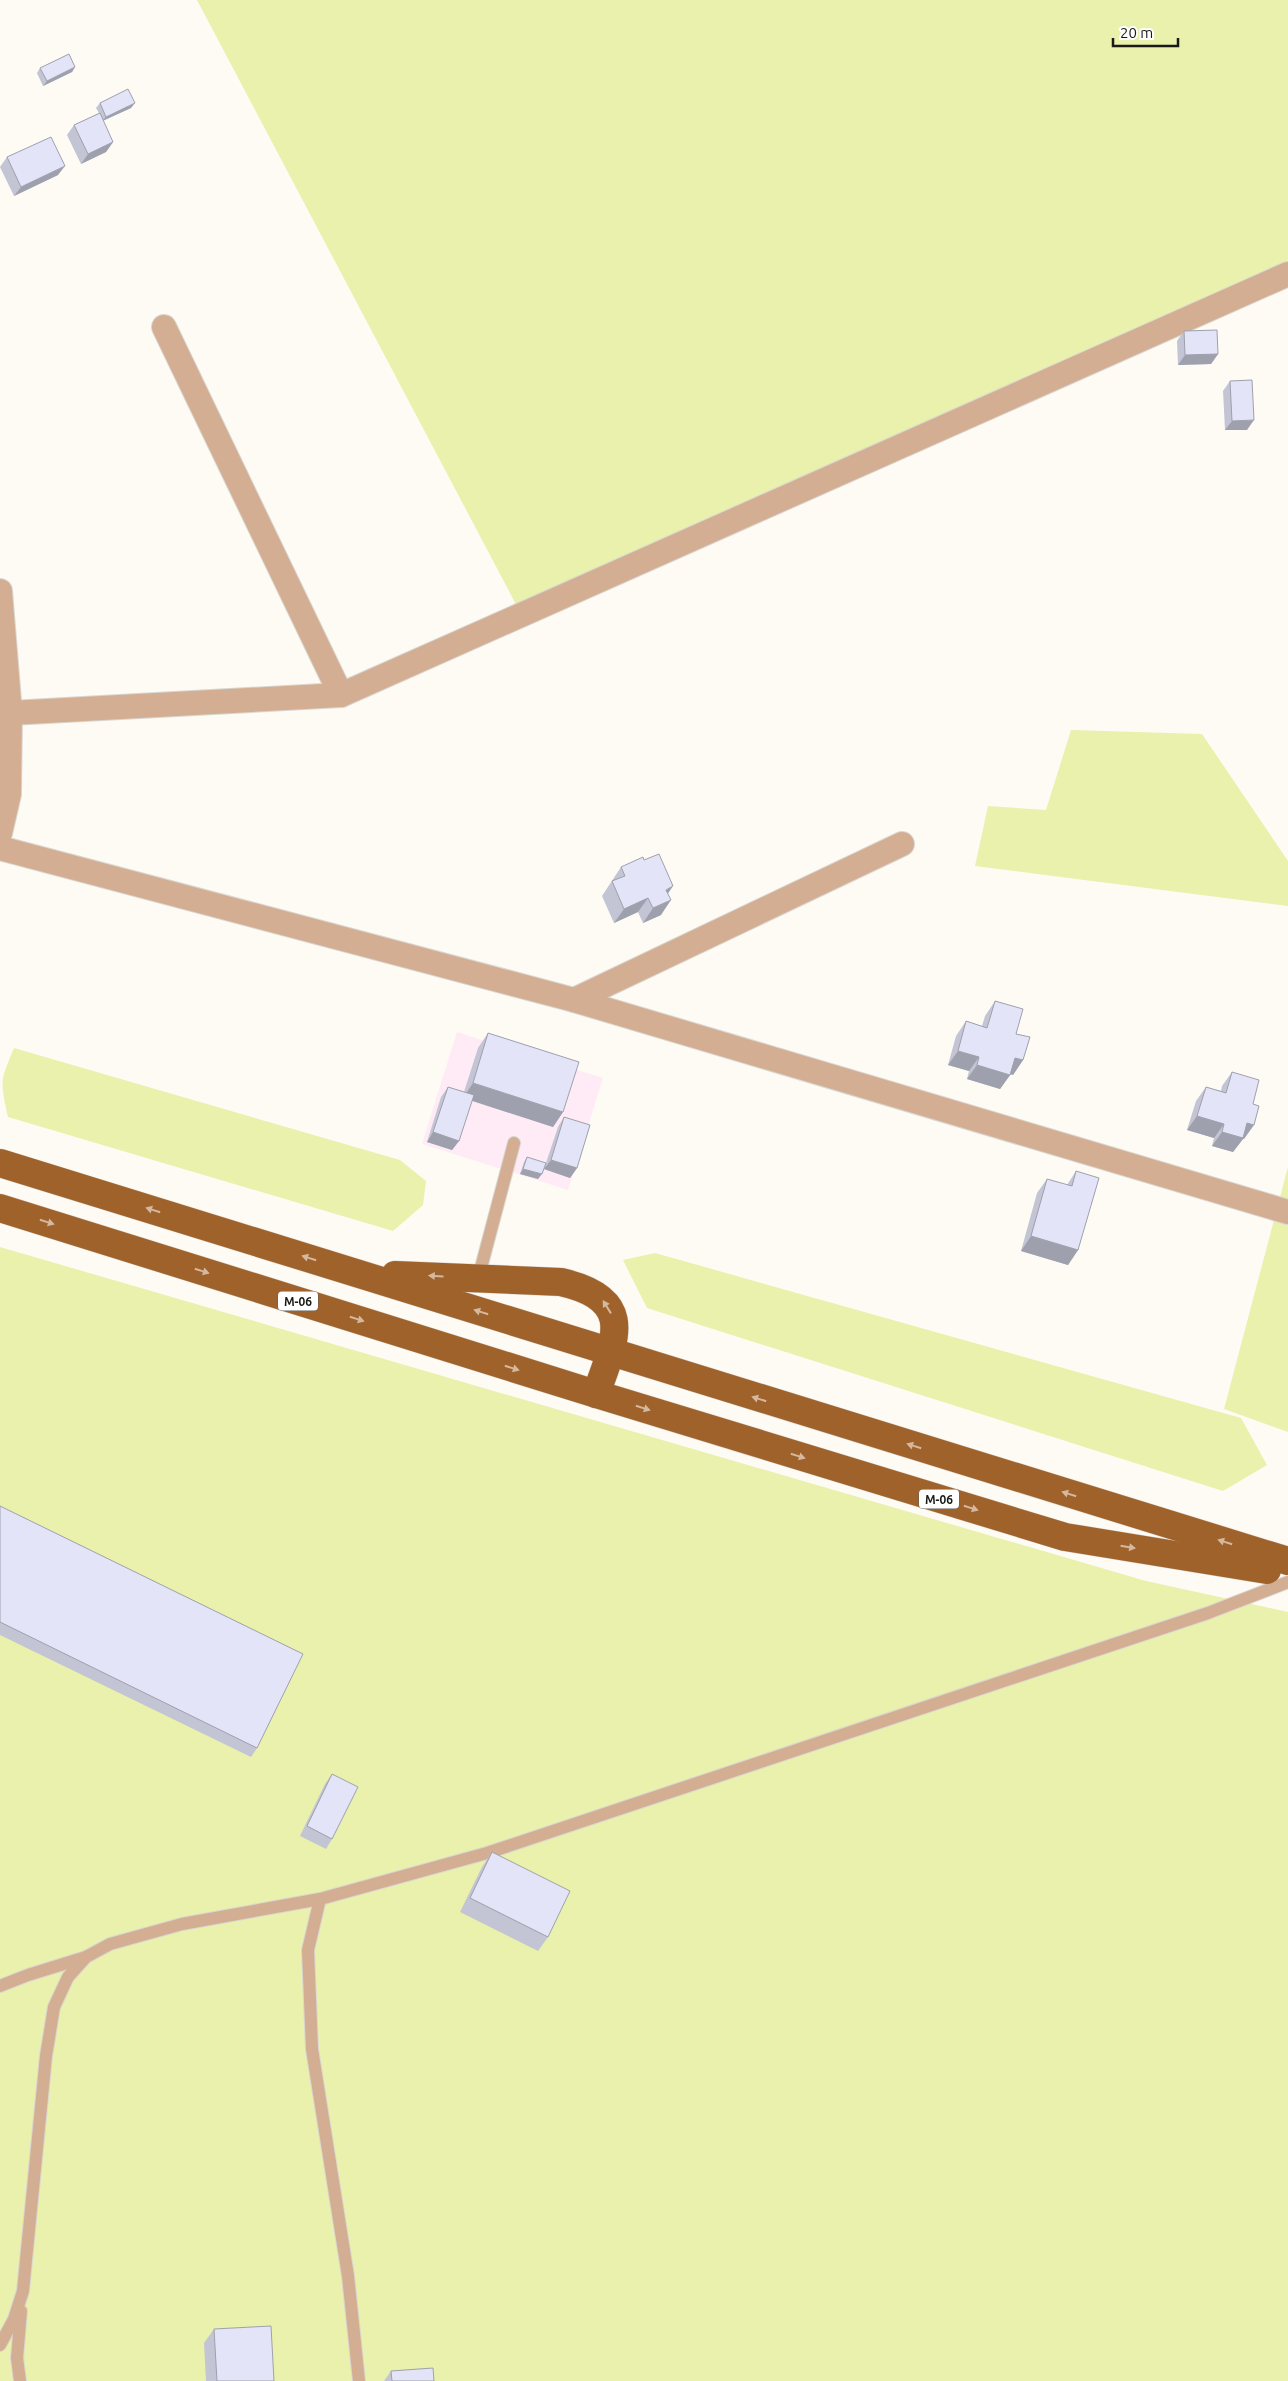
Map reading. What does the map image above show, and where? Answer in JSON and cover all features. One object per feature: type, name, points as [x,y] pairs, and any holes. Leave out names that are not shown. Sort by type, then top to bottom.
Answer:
[{"type":"highway","points":[[0,1163],[1288,1562]]},
{"type":"highway","name":"М-06","points":[[0,1208],[596,1394],[1065,1537],[1288,1573]]},
{"type":"highway","points":[[355,1273],[561,1282],[583,1287],[600,1296],[610,1307],[615,1327],[611,1353],[596,1394]]},
{"type":"street","points":[[10,713],[340,695],[1288,274]]},
{"type":"street","points":[[164,327],[340,695]]},
{"type":"street","points":[[0,590],[10,713],[9,794],[0,833]]},
{"type":"street","points":[[574,1000],[902,844]]},
{"type":"street","points":[[0,848],[574,1000],[1288,1212]]},
{"type":"lane","points":[[478,1278],[514,1143]]},
{"type":"lane","points":[[0,1986],[86,1957],[110,1944],[182,1924],[320,1900],[487,1853],[1208,1613],[1288,1582]]},
{"type":"lane","points":[[320,1900],[308,1950],[312,2049],[348,2276],[359,2381]]},
{"type":"lane","points":[[20,2381],[17,2358],[23,2291],[45,2065],[54,2007],[68,1977],[86,1957]]},
{"type":"lane","points":[[0,2345],[14,2319],[23,2291]]},
{"type":"shaded area","points":[[457,1032],[603,1078],[568,1190],[422,1144]]},
{"type":"green space","points":[[197,0],[1288,0],[1288,268],[519,610]]},
{"type":"green space","points":[[1071,730],[1202,734],[1288,861],[1288,906],[975,866],[988,806],[1046,810]]},
{"type":"green space","points":[[14,1048],[400,1160],[426,1181],[423,1205],[393,1231],[8,1117],[3,1081]]},
{"type":"green space","points":[[1288,1167],[1288,1432],[1224,1409]]},
{"type":"green space","points":[[0,1247],[1146,1581],[1288,1612],[1288,2381],[0,2381]]},
{"type":"green space","points":[[655,1253],[1241,1418],[1267,1465],[1223,1491],[647,1308],[623,1260]]},
{"type":"building","points":[[69,54],[75,67],[47,81],[40,68]]},
{"type":"building","points":[[128,89],[135,103],[106,117],[100,103]]},
{"type":"building","points":[[100,113],[113,142],[88,154],[74,125]]},
{"type":"building","points":[[51,137],[65,166],[21,187],[7,157]]},
{"type":"building","points":[[1217,330],[1218,354],[1185,355],[1184,331]]},
{"type":"building","points":[[1252,380],[1254,420],[1232,421],[1230,381]]},
{"type":"building","points":[[659,854],[673,886],[666,890],[671,900],[653,908],[648,898],[624,909],[612,881],[625,876],[621,867],[643,857],[644,860]]},
{"type":"building","points":[[995,1001],[1023,1009],[1016,1034],[1030,1037],[1023,1060],[1015,1058],[1010,1075],[977,1065],[979,1057],[958,1051],[966,1021],[987,1028]]},
{"type":"building","points":[[488,1033],[579,1062],[563,1112],[473,1083]]},
{"type":"building","points":[[1232,1072],[1259,1080],[1253,1104],[1259,1106],[1254,1125],[1247,1123],[1243,1138],[1222,1132],[1224,1124],[1197,1116],[1206,1087],[1226,1093]]},
{"type":"building","points":[[448,1087],[474,1095],[459,1141],[433,1132]]},
{"type":"building","points":[[564,1117],[590,1125],[577,1168],[551,1160]]},
{"type":"building","points":[[527,1157],[546,1163],[542,1174],[523,1169]]},
{"type":"building","points":[[1076,1171],[1099,1178],[1078,1250],[1031,1236],[1047,1179],[1072,1186]]},
{"type":"building","points":[[0,1506],[303,1654],[257,1748],[0,1622]]},
{"type":"building","points":[[332,1774],[358,1787],[332,1839],[307,1826]]},
{"type":"building","points":[[492,1852],[570,1891],[548,1937],[470,1898]]},
{"type":"building","points":[[271,2326],[274,2381],[217,2381],[214,2329]]},
{"type":"building","points":[[433,2368],[434,2381],[392,2381],[391,2371]]}]
